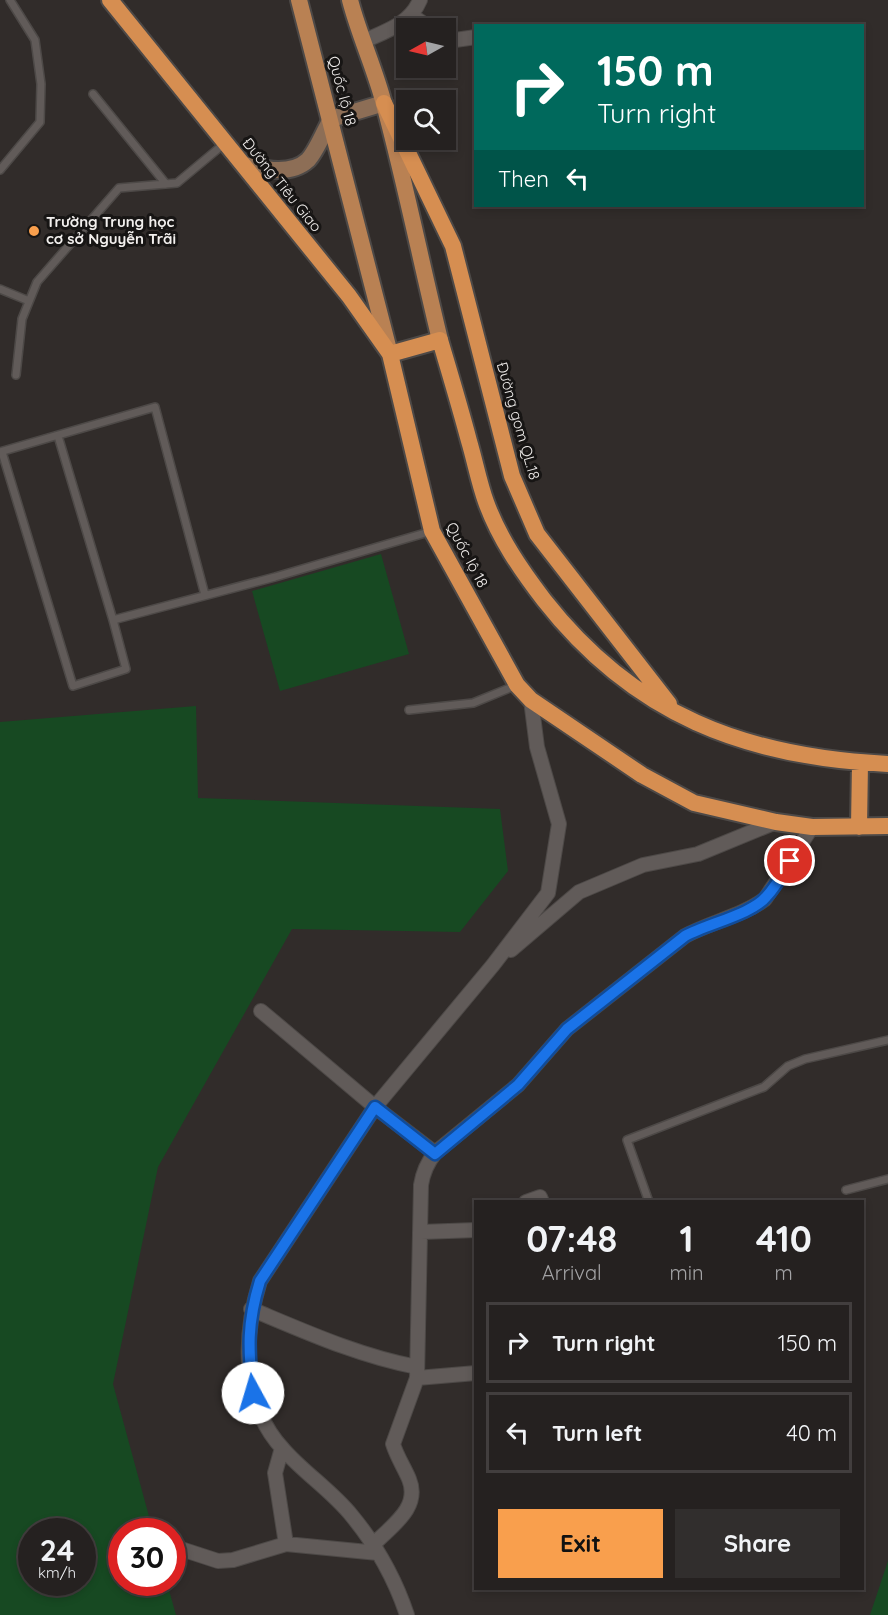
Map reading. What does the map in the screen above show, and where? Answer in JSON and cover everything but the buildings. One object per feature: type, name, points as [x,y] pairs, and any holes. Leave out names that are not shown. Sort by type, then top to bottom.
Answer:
[{"type":"highway","name":"Đường Tiêu Giao","points":[[110,0],[349,296],[390,354]]},
{"type":"highway","name":"Đường gom QL.18","points":[[384,103],[453,246],[512,476],[537,534],[679,716]]},
{"type":"highway","points":[[390,354],[440,340],[486,503],[516,564],[561,622],[604,666],[679,716],[729,737],[808,756],[888,764]]},
{"type":"highway","name":"Quốc lộ 18","points":[[390,354],[432,531],[517,685],[531,700],[642,775],[694,803],[776,822],[812,827],[888,826]]},
{"type":"highway","points":[[859,827],[860,763]]},
{"type":"main road","name":"Quốc lộ 18","points":[[299,0],[390,354]]},
{"type":"main road","points":[[350,0],[357,28],[364,41],[384,103],[440,340]]},
{"type":"main road","points":[[244,165],[277,170],[299,166],[308,160],[331,118],[384,103]]},
{"type":"street","points":[[364,41],[399,26],[411,15],[420,0]]},
{"type":"street","points":[[411,15],[415,18]]},
{"type":"street","points":[[456,40],[474,37]]},
{"type":"street","points":[[407,1615],[398,1587],[376,1549],[352,1515],[282,1448],[264,1422],[253,1393],[248,1353],[251,1309],[260,1281],[375,1107],[493,965],[548,893],[559,824],[537,747],[531,700]]},
{"type":"street","points":[[493,965],[579,892],[644,865],[698,854],[776,822]]},
{"type":"street","points":[[376,1549],[410,1508],[413,1499],[410,1480],[393,1444],[417,1372],[421,1185],[423,1174],[435,1154],[518,1085],[567,1029],[676,943],[700,928],[754,907],[765,899],[812,827]]},
{"type":"street","points":[[261,1011],[435,1154]]},
{"type":"street","points":[[421,1232],[474,1230]]},
{"type":"street","points":[[251,1309],[354,1351],[417,1372],[474,1373]]},
{"type":"street","points":[[282,1448],[275,1473],[286,1544]]},
{"type":"street","points":[[186,1551],[218,1561],[233,1560],[286,1544],[376,1549]]},
{"type":"lane","points":[[0,170],[40,122],[40,84],[35,40],[10,0]]},
{"type":"lane","points":[[93,94],[166,184]]},
{"type":"lane","points":[[16,375],[22,319],[37,282],[119,188],[177,183],[225,143]]},
{"type":"lane","points":[[0,289],[29,301]]},
{"type":"lane","points":[[58,436],[114,620],[126,669],[73,686],[1,452],[155,406],[205,595]]},
{"type":"lane","points":[[114,620],[432,531]]},
{"type":"lane","points":[[409,710],[473,703],[517,685]]},
{"type":"lane","points":[[648,1200],[627,1140],[764,1087],[788,1066],[805,1059],[888,1040]]},
{"type":"lane","points":[[846,1190],[888,1179]]},
{"type":"green space","points":[[381,554],[409,654],[280,691],[252,591]]},
{"type":"green space","points":[[196,706],[198,798],[500,809],[508,871],[460,932],[292,929],[158,1167],[113,1384],[149,1518],[108,1518],[108,1596],[171,1596],[176,1615],[0,1615],[0,722]]},
{"type":"green space","points":[[888,1561],[888,1615],[870,1615]]},
{"type":"place","name":"Trường Trung học cơ sở Nguyễn Trãi","points":[[34,231]]},
{"type":"route","points":[[253,1393],[248,1353],[251,1309],[260,1281],[375,1107],[435,1154],[518,1085],[567,1029],[685,936],[754,907],[765,899],[790,861]]}]
